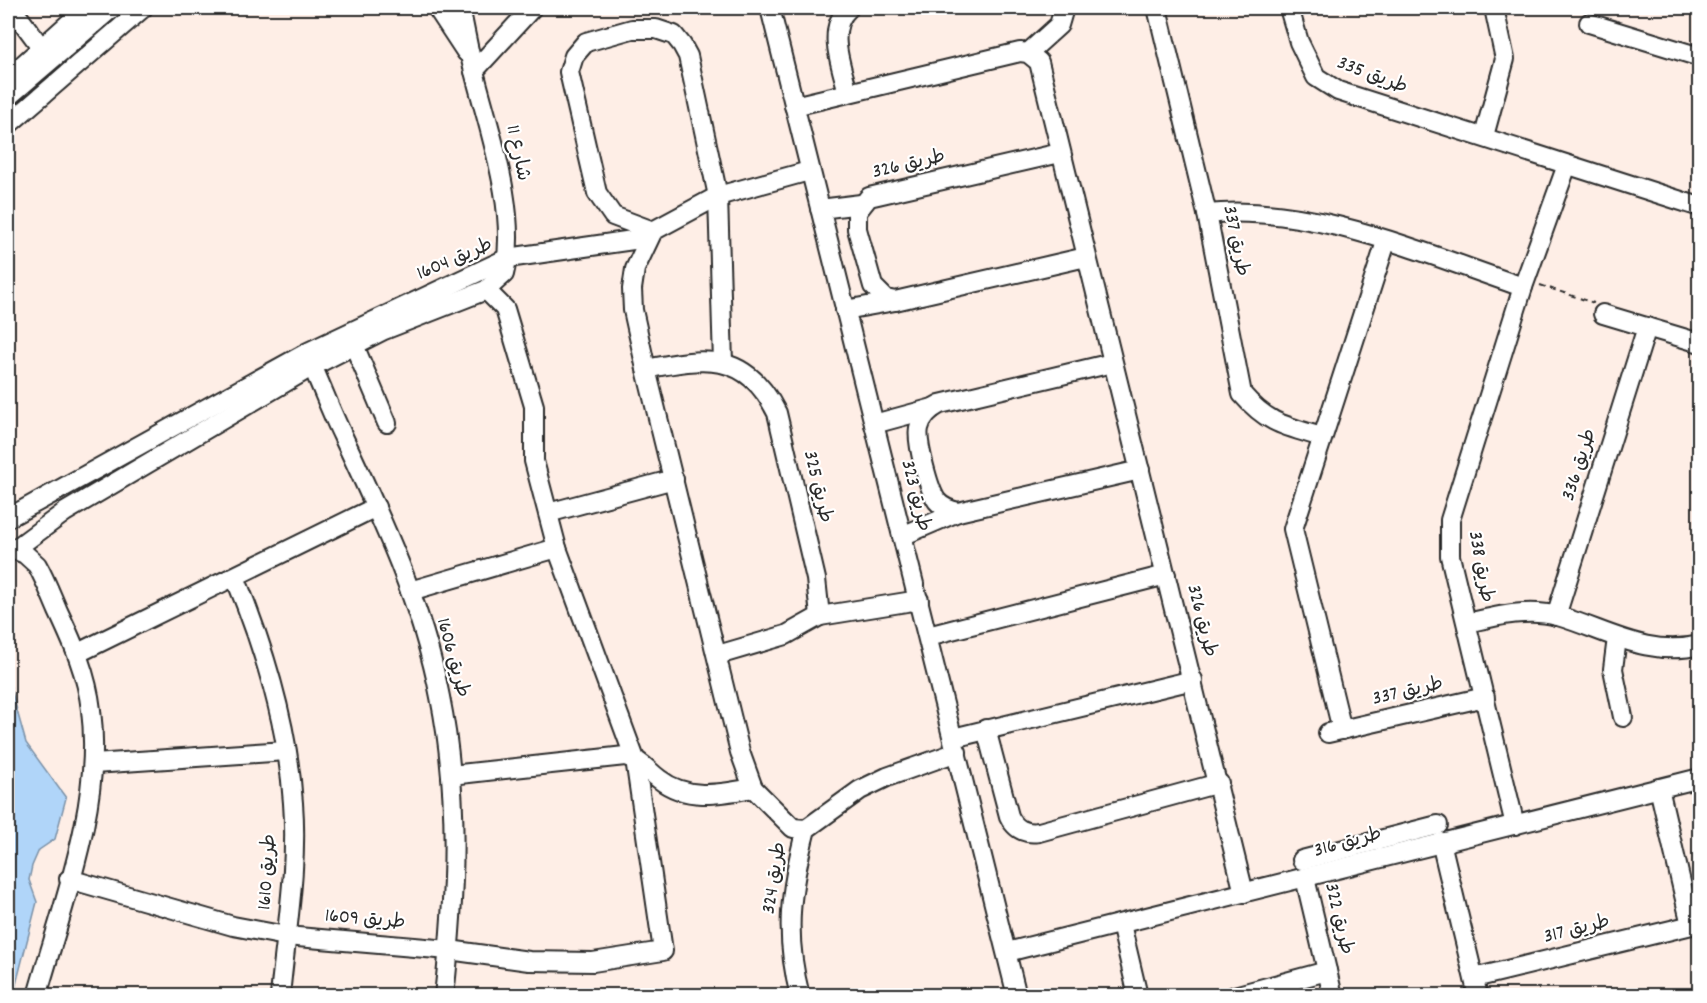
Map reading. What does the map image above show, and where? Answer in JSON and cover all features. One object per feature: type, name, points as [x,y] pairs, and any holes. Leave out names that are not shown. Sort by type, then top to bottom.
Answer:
[{"type":"street","points":[[12,8],[41,47]]},
{"type":"street","points":[[8,78],[86,8]]},
{"type":"street","points":[[8,97],[112,8]]},
{"type":"street","points":[[8,125],[143,8]]},
{"type":"street","name":"شارع 11","points":[[437,8],[472,64]]},
{"type":"street","name":"شارع 11","points":[[460,8],[472,64],[496,152],[509,238],[508,258]]},
{"type":"street","points":[[472,64],[532,8]]},
{"type":"street","name":"طريق 323","points":[[770,8],[1017,996]]},
{"type":"street","points":[[848,93],[835,36],[837,24],[849,8]]},
{"type":"street","points":[[794,105],[1020,52],[1028,53],[1059,25],[1064,8]]},
{"type":"street","name":"طريق 337","points":[[1157,8],[1207,214],[1242,394],[1259,413],[1279,424],[1322,437]]},
{"type":"street","name":"طريق 335","points":[[1289,8],[1299,42],[1316,77],[1338,91],[1700,207]]},
{"type":"street","points":[[1484,136],[1505,59],[1494,8]]},
{"type":"street","points":[[1589,23],[1700,57]]},
{"type":"street","points":[[650,234],[613,216],[597,193],[569,72],[574,56],[586,42],[632,29],[656,29],[674,35],[688,56],[718,196],[723,363]]},
{"type":"street","name":"طريق 326","points":[[1028,53],[1039,62],[1112,363],[1219,783],[1244,893]]},
{"type":"street","name":"طريق 326","points":[[895,301],[886,299],[873,286],[857,229],[857,212],[868,197],[1060,153]]},
{"type":"street","name":"طريق 338","points":[[1515,825],[1450,556],[1450,520],[1524,284],[1567,165]]},
{"type":"street","points":[[508,258],[650,234],[718,196],[809,171]]},
{"type":"street","points":[[820,209],[861,204]]},
{"type":"street","points":[[1207,214],[1241,210],[1275,212],[1386,242],[1524,284]]},
{"type":"street","points":[[650,234],[635,269],[632,289],[633,310],[740,752],[753,788],[793,828],[806,830]]},
{"type":"street","name":"طريق 337","points":[[1386,242],[1293,529],[1293,539],[1335,732],[1485,697]]},
{"type":"street","points":[[845,310],[895,301],[1086,256]]},
{"type":"street","name":"طريق 1604","points":[[11,548],[309,360],[354,345],[390,328],[486,290],[504,274],[508,258]]},
{"type":"street","name":"طريق 1604","points":[[14,515],[508,258]]},
{"type":"street","points":[[486,290],[504,309],[534,406],[534,461],[557,548],[636,759],[660,780],[687,793],[703,795],[753,788]]},
{"type":"street","points":[[1603,314],[1700,343]]},
{"type":"street","name":"طريق 336","points":[[1556,616],[1647,327]]},
{"type":"street","points":[[354,345],[387,423]]},
{"type":"street","name":"طريق 325","points":[[646,369],[710,359],[752,376],[767,393],[777,413],[816,579],[820,616]]},
{"type":"street","name":"طريق 1606","points":[[309,360],[376,507],[410,591],[441,697],[451,776],[453,820],[449,950],[444,996]]},
{"type":"street","points":[[874,424],[1112,363]]},
{"type":"street","points":[[933,408],[922,420],[919,445],[933,494],[943,506],[958,512]]},
{"type":"street","points":[[902,536],[958,512],[1140,470]]},
{"type":"street","points":[[548,513],[674,479]]},
{"type":"street","points":[[37,996],[88,810],[93,764],[91,708],[78,654],[376,507]]},
{"type":"street","points":[[14,515],[32,536]]},
{"type":"street","name":"طريق 1604","points":[[11,548],[29,557],[39,570],[78,654]]},
{"type":"street","points":[[410,591],[557,548]]},
{"type":"street","points":[[928,636],[1166,575]]},
{"type":"street","name":"طريق 1610","points":[[235,577],[267,662],[286,751],[293,803],[294,853],[280,996]]},
{"type":"street","points":[[718,655],[786,635],[820,616],[919,600]]},
{"type":"street","points":[[1467,623],[1513,613],[1556,616],[1617,639],[1668,649],[1700,645]]},
{"type":"street","points":[[1617,639],[1613,669],[1623,717]]},
{"type":"street","name":"طريق 324","points":[[800,996],[789,942],[790,904],[806,830],[860,790],[986,729],[1193,680]]},
{"type":"street","points":[[986,729],[1009,816],[1016,826],[1027,832],[1039,832],[1219,783]]},
{"type":"street","points":[[93,764],[286,751]]},
{"type":"street","points":[[451,776],[615,756],[636,759]]},
{"type":"street","name":"طريق 1609","points":[[69,879],[233,926],[286,936],[449,950],[529,961],[617,959],[663,951],[636,759]]},
{"type":"street","name":"طريق 316","points":[[1007,952],[1244,893],[1303,869],[1440,834],[1515,825],[1700,778]]},
{"type":"street","name":"طريق 317","points":[[1440,834],[1476,987],[1695,924],[1659,788]]},
{"type":"street","name":"طريق 322","points":[[1303,869],[1332,996]]},
{"type":"street","points":[[1121,924],[1138,996]]},
{"type":"street","name":"طريق 322","points":[[1234,996],[1327,971]]},
{"type":"path","points":[[1524,284],[1594,303],[1591,311],[1603,314]]},
{"type":"water","points":[[8,678],[26,743],[66,798],[55,839],[39,850],[32,866],[29,880],[37,902],[13,996],[8,995]]}]
